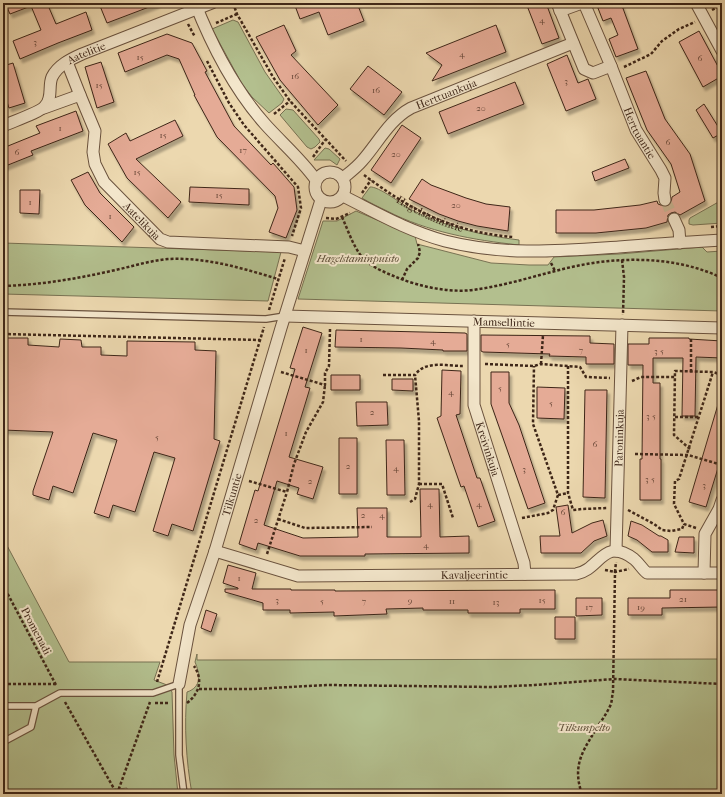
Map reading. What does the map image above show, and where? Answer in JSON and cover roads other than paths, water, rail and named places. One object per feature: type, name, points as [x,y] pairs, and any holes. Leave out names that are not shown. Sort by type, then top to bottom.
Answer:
[{"type":"street","name":"Aatelitie","points":[[44,108],[50,97],[52,77],[58,69],[67,62],[82,54],[196,6],[212,3]]},
{"type":"street","name":"Herttuantie","points":[[612,69],[593,73],[584,69],[558,7],[583,3],[612,69],[636,130],[665,178],[664,193],[666,200]]},
{"type":"street","points":[[696,3],[722,50]]},
{"type":"street","points":[[196,6],[223,64],[250,106],[266,125],[306,166],[316,180]]},
{"type":"street","name":"Herttuankuja","points":[[343,178],[354,169],[394,121],[406,111],[573,43]]},
{"type":"street","name":"Aatelikuja","points":[[67,62],[94,131],[94,164],[104,182],[160,239],[168,242],[289,247],[305,251]]},
{"type":"street","points":[[3,126],[44,108],[80,95]]},
{"type":"street","points":[[329,172],[334,172],[343,178],[346,187],[343,196],[339,200],[330,203],[321,200],[315,189],[316,180],[319,176],[329,172]]},
{"type":"street","name":"Hagelstamintie","points":[[343,196],[368,210],[418,232],[445,241],[492,249],[531,252],[563,251],[722,240]]},
{"type":"street","name":"Tilkuntie","points":[[179,684],[190,625],[215,552],[321,200]]},
{"type":"street","points":[[674,219],[679,230],[680,243]]},
{"type":"street","name":"Mamsellintie","points":[[285,316],[722,328]]},
{"type":"street","name":"Kreivinkuja","points":[[474,320],[474,405],[524,563],[525,574]]},
{"type":"street","name":"Paroninkuja","points":[[616,551],[622,325]]},
{"type":"street","points":[[704,573],[705,534],[719,510],[722,500]]},
{"type":"street","points":[[616,551],[627,555],[638,563],[646,573],[722,573]]},
{"type":"street","name":"Kavaljeerintie","points":[[215,552],[298,576],[583,572],[590,569],[600,557],[616,551]]},
{"type":"lane","points":[[3,312],[266,319],[285,316]]},
{"type":"lane","points":[[3,706],[36,706],[60,693],[154,693],[179,684]]},
{"type":"lane","name":"Tilkuntie","points":[[179,684],[179,755],[184,794]]},
{"type":"lane","points":[[3,742],[31,727],[36,706]]},
{"type":"tunnel","points":[[665,200],[674,219]]},
{"type":"park label","name":"Hagelstaminpuisto","points":[[358,258]]},
{"type":"park label","name":"Tilkunpelto","points":[[584,727]]}]
